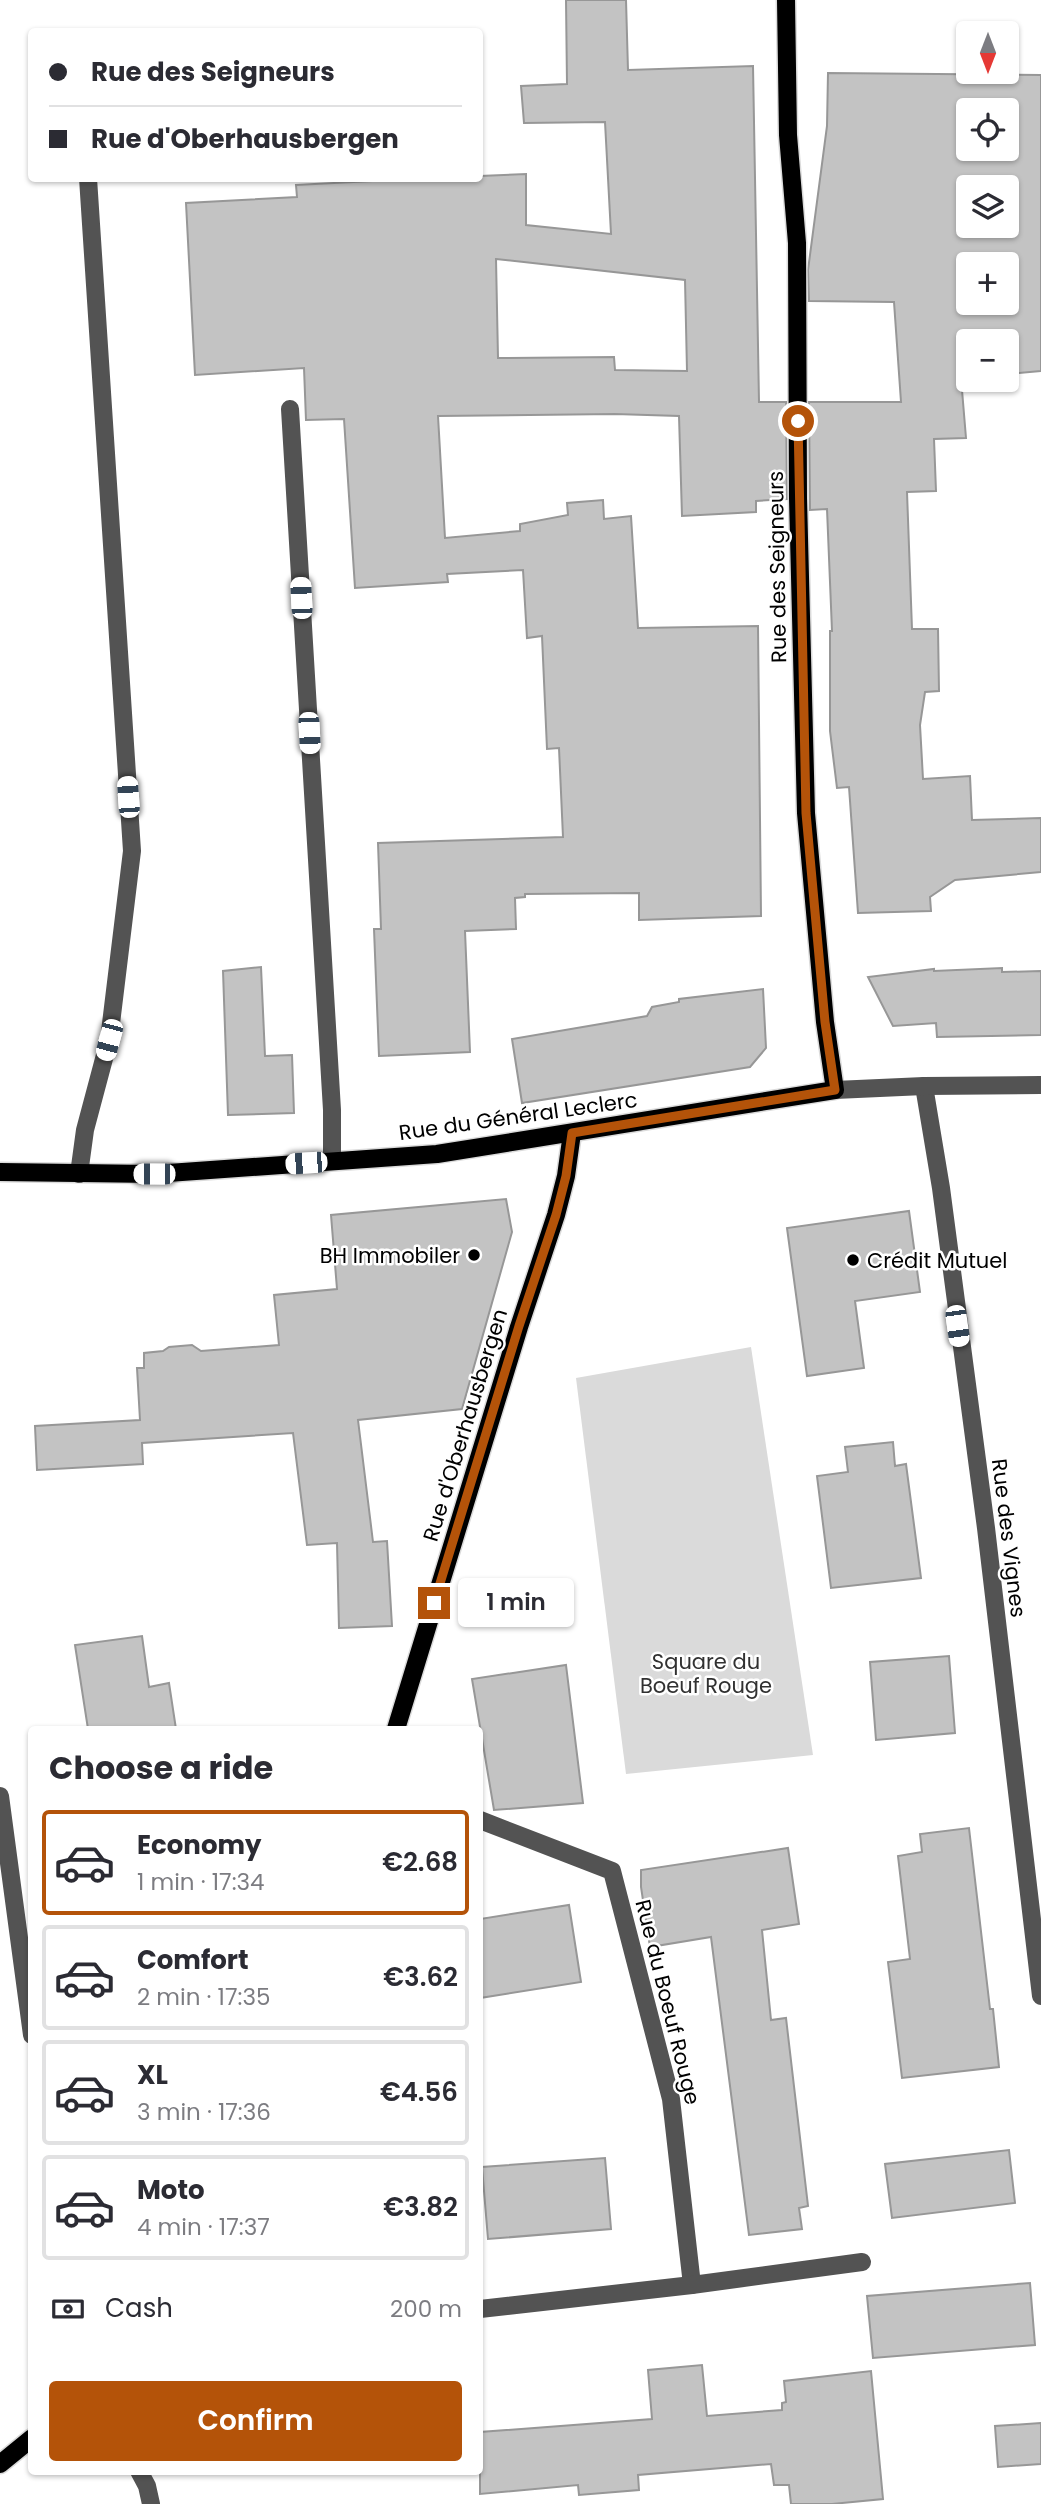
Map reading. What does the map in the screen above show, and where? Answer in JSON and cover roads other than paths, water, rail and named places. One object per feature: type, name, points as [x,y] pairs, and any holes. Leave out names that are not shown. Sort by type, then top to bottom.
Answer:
[{"type":"main road","name":"Rue des Seigneurs","points":[[786,0],[788,135],[797,243],[798,498],[806,813],[825,1022],[835,1090]]},
{"type":"main road","name":"Rue du Général Leclerc","points":[[0,1172],[154,1174],[437,1154],[835,1090]]},
{"type":"main road","name":"Rue d'Oberhausbergen","points":[[397,1726],[519,1326],[556,1215],[566,1176],[572,1133]]},
{"type":"main road","points":[[0,2464],[28,2441]]},
{"type":"street","points":[[79,1174],[85,1130],[109,1040],[132,851],[89,182]]},
{"type":"street","points":[[290,409],[332,1110],[332,1161]]},
{"type":"street","name":"Rue du Général Leclerc","points":[[835,1090],[1041,1085]]},
{"type":"street","name":"Rue des Vignes","points":[[924,1086],[941,1188],[986,1528],[1041,1996]]},
{"type":"street","points":[[0,1796],[28,2005]]},
{"type":"street","name":"Rue du Boeuf Rouge","points":[[483,1821],[612,1871],[671,2099],[692,2285]]},
{"type":"street","points":[[483,2309],[862,2262]]},
{"type":"street","points":[[141,2475],[151,2504]]},
{"type":"place","name":"BH Immobiler","points":[[474,1255]]},
{"type":"place","name":"Crédit Mutuel","points":[[853,1260]]},
{"type":"park label","name":"Square du Boeuf Rouge","points":[[706,1673]]}]
